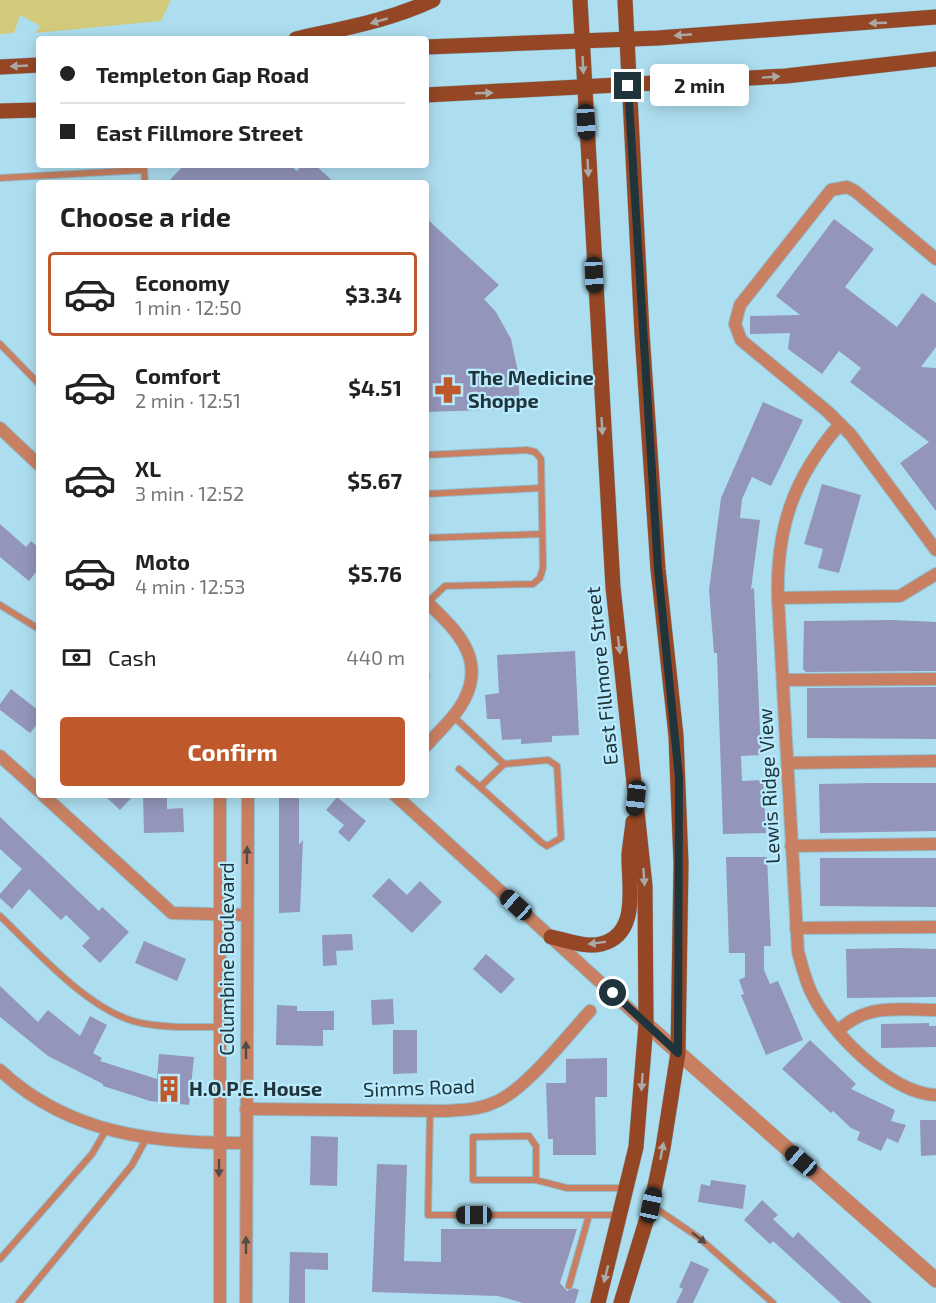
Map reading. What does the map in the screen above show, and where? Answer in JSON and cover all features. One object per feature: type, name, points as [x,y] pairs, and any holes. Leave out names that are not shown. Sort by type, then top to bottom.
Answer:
[{"type":"main road","points":[[311,36],[367,25],[402,15],[433,0]]},
{"type":"main road","name":"East Fillmore Street","points":[[580,0],[613,587],[645,886],[646,1024],[636,1147],[598,1303]]},
{"type":"main road","points":[[621,1303],[651,1205],[678,1053],[681,875],[679,778],[658,569],[628,86],[625,0]]},
{"type":"main road","points":[[429,47],[627,38],[936,17]]},
{"type":"main road","points":[[429,95],[584,89],[786,76],[936,59]]},
{"type":"main road","points":[[0,66],[36,65]]},
{"type":"main road","points":[[0,111],[36,110]]},
{"type":"main road","points":[[551,936],[581,944],[601,944],[618,935],[625,926],[630,901],[629,854],[636,798]]},
{"type":"street","points":[[936,259],[855,191],[847,187],[831,190],[740,305],[735,324],[741,340],[840,424],[936,550]]},
{"type":"street","name":"Lewis Ridge View","points":[[840,424],[820,447],[791,500],[779,551],[778,598],[796,928],[804,975],[812,994],[838,1031],[895,1082],[913,1090],[936,1095]]},
{"type":"street","points":[[0,428],[36,462]]},
{"type":"street","points":[[778,598],[900,596],[936,574]]},
{"type":"street","points":[[429,604],[457,630],[468,646],[470,686],[460,707],[429,743]]},
{"type":"street","points":[[783,680],[936,680]]},
{"type":"street","points":[[0,756],[36,788]]},
{"type":"street","points":[[788,763],[936,761]]},
{"type":"street","points":[[46,798],[172,913],[247,915]]},
{"type":"street","name":"Columbine Boulevard","points":[[220,798],[220,1303]]},
{"type":"street","name":"Columbine Boulevard","points":[[246,1303],[248,798]]},
{"type":"street","points":[[398,798],[678,1053],[936,1280]]},
{"type":"street","points":[[791,846],[936,844]]},
{"type":"street","points":[[796,928],[936,927]]},
{"type":"street","points":[[838,1031],[848,1022],[874,1010],[936,1010]]},
{"type":"street","name":"Simms Road","points":[[246,1109],[430,1111],[475,1109],[495,1103],[514,1092],[590,1011]]},
{"type":"street","points":[[0,1070],[34,1095],[68,1114],[106,1130],[146,1138],[246,1143]]},
{"type":"lane","points":[[0,178],[144,170],[145,180]]},
{"type":"lane","points":[[0,344],[36,381]]},
{"type":"lane","points":[[429,455],[527,450],[535,452],[541,459],[543,568],[540,578],[533,584],[445,586],[429,600]]},
{"type":"lane","points":[[429,494],[541,488]]},
{"type":"lane","points":[[429,538],[542,534]]},
{"type":"lane","points":[[0,605],[36,627]]},
{"type":"lane","points":[[453,716],[504,764]]},
{"type":"lane","points":[[459,769],[541,842],[547,846],[561,838],[557,766],[554,762],[548,760],[504,764],[480,787]]},
{"type":"lane","points":[[0,916],[70,982],[109,1010],[139,1023],[219,1027]]},
{"type":"lane","points":[[430,1111],[428,1215],[621,1215]]},
{"type":"lane","points":[[0,1258],[92,1154],[106,1130]]},
{"type":"lane","points":[[536,1180],[536,1146],[529,1136],[473,1137],[473,1180],[536,1180],[567,1188],[627,1189]]},
{"type":"lane","points":[[19,1303],[132,1165],[146,1138]]},
{"type":"lane","points":[[651,1205],[698,1237],[772,1303]]},
{"type":"lane","points":[[569,1286],[589,1215]]},
{"type":"shaded area","points":[[0,0],[171,0],[161,21],[35,33],[40,26],[20,15],[14,33],[0,34]]},
{"type":"building","points":[[181,168],[293,168],[297,171],[300,168],[318,168],[332,180],[170,180]]},
{"type":"building","points":[[834,219],[874,249],[845,287],[897,327],[922,293],[936,303],[936,347],[921,367],[936,368],[936,511],[900,463],[929,442],[850,382],[861,368],[839,351],[822,374],[788,349],[790,333],[750,334],[750,316],[800,315],[776,296]]},
{"type":"building","points":[[429,221],[499,285],[484,299],[496,312],[511,339],[518,372],[520,409],[429,412]]},
{"type":"building","points":[[763,402],[803,420],[771,486],[752,477],[742,499],[740,518],[760,520],[751,589],[754,588],[761,755],[741,756],[742,781],[763,780],[766,833],[723,834],[717,653],[714,653],[709,590],[721,498]]},
{"type":"building","points":[[822,484],[861,495],[839,573],[818,568],[823,549],[804,544]]},
{"type":"building","points":[[0,524],[26,547],[31,541],[36,545],[36,572],[29,581],[0,557]]},
{"type":"building","points":[[804,621],[936,622],[936,671],[806,672],[803,669]]},
{"type":"building","points":[[575,651],[579,735],[552,736],[552,742],[521,744],[521,739],[502,740],[500,719],[487,719],[485,695],[499,693],[497,655]]},
{"type":"building","points":[[936,687],[936,739],[807,738],[807,688]]},
{"type":"building","points":[[11,689],[36,709],[36,726],[30,733],[0,710],[0,704]]},
{"type":"building","points":[[936,783],[936,831],[820,833],[819,784]]},
{"type":"building","points":[[107,798],[131,798],[120,810]]},
{"type":"building","points":[[143,798],[167,798],[167,809],[183,808],[184,832],[144,833]]},
{"type":"building","points":[[279,798],[299,798],[299,845],[303,840],[300,912],[279,913]]},
{"type":"building","points":[[338,798],[366,821],[349,842],[338,832],[344,825],[326,810]]},
{"type":"building","points":[[0,817],[99,911],[102,907],[129,932],[100,963],[82,946],[90,938],[66,915],[61,920],[29,889],[12,909],[0,898],[0,894],[22,869],[0,849]]},
{"type":"building","points":[[726,857],[767,857],[771,946],[764,946],[764,970],[770,984],[778,981],[803,1040],[766,1055],[741,995],[744,994],[739,980],[745,977],[745,953],[729,953]]},
{"type":"building","points":[[820,858],[936,858],[936,907],[820,906]]},
{"type":"building","points":[[389,878],[407,895],[420,881],[442,902],[412,933],[372,896]]},
{"type":"building","points":[[352,934],[353,950],[336,951],[337,965],[323,966],[322,935]]},
{"type":"building","points":[[144,941],[186,959],[177,981],[135,963]]},
{"type":"building","points":[[846,949],[936,949],[936,997],[847,998]]},
{"type":"building","points":[[486,954],[515,979],[501,994],[473,969]]},
{"type":"building","points":[[0,986],[38,1022],[48,1010],[80,1036],[90,1016],[107,1025],[93,1053],[102,1058],[100,1061],[157,1079],[159,1054],[194,1057],[189,1105],[150,1101],[103,1086],[48,1056],[0,1017]]},
{"type":"building","points":[[393,999],[394,1024],[372,1025],[371,1000]]},
{"type":"building","points":[[277,1005],[297,1006],[297,1011],[334,1011],[334,1030],[323,1030],[323,1046],[276,1045]]},
{"type":"building","points":[[929,1023],[929,1026],[936,1026],[936,1047],[881,1048],[881,1024]]},
{"type":"building","points":[[393,1030],[417,1030],[417,1073],[393,1074]]},
{"type":"building","points":[[810,1040],[856,1084],[851,1089],[895,1110],[891,1121],[906,1125],[898,1143],[887,1138],[881,1151],[857,1140],[860,1132],[851,1128],[833,1111],[831,1113],[782,1069]]},
{"type":"building","points":[[607,1058],[607,1097],[595,1097],[596,1155],[553,1155],[553,1139],[548,1139],[546,1083],[566,1083],[566,1059]]},
{"type":"building","points":[[920,1120],[936,1120],[936,1155],[921,1156]]},
{"type":"building","points":[[311,1136],[338,1137],[337,1186],[310,1185]]},
{"type":"building","points":[[377,1164],[407,1165],[404,1261],[441,1262],[441,1229],[577,1229],[560,1283],[567,1291],[574,1288],[579,1290],[575,1303],[523,1303],[498,1296],[372,1292]]},
{"type":"building","points":[[711,1180],[746,1185],[743,1209],[698,1202],[701,1184],[710,1186]]},
{"type":"building","points":[[762,1200],[778,1215],[773,1219],[793,1238],[798,1232],[872,1303],[841,1303],[773,1241],[770,1244],[744,1220]]},
{"type":"building","points":[[290,1252],[328,1253],[328,1270],[305,1269],[305,1303],[289,1303]]},
{"type":"building","points":[[691,1261],[709,1269],[693,1303],[676,1303],[683,1289],[679,1287]]},
{"type":"place","name":"The Medicine Shoppe","points":[[448,390]]},
{"type":"place","name":"H.O.P.E. House","points":[[169,1089]]},
{"type":"route","points":[[613,993],[678,1053],[681,864],[679,778],[673,696],[658,569],[628,86]]}]
